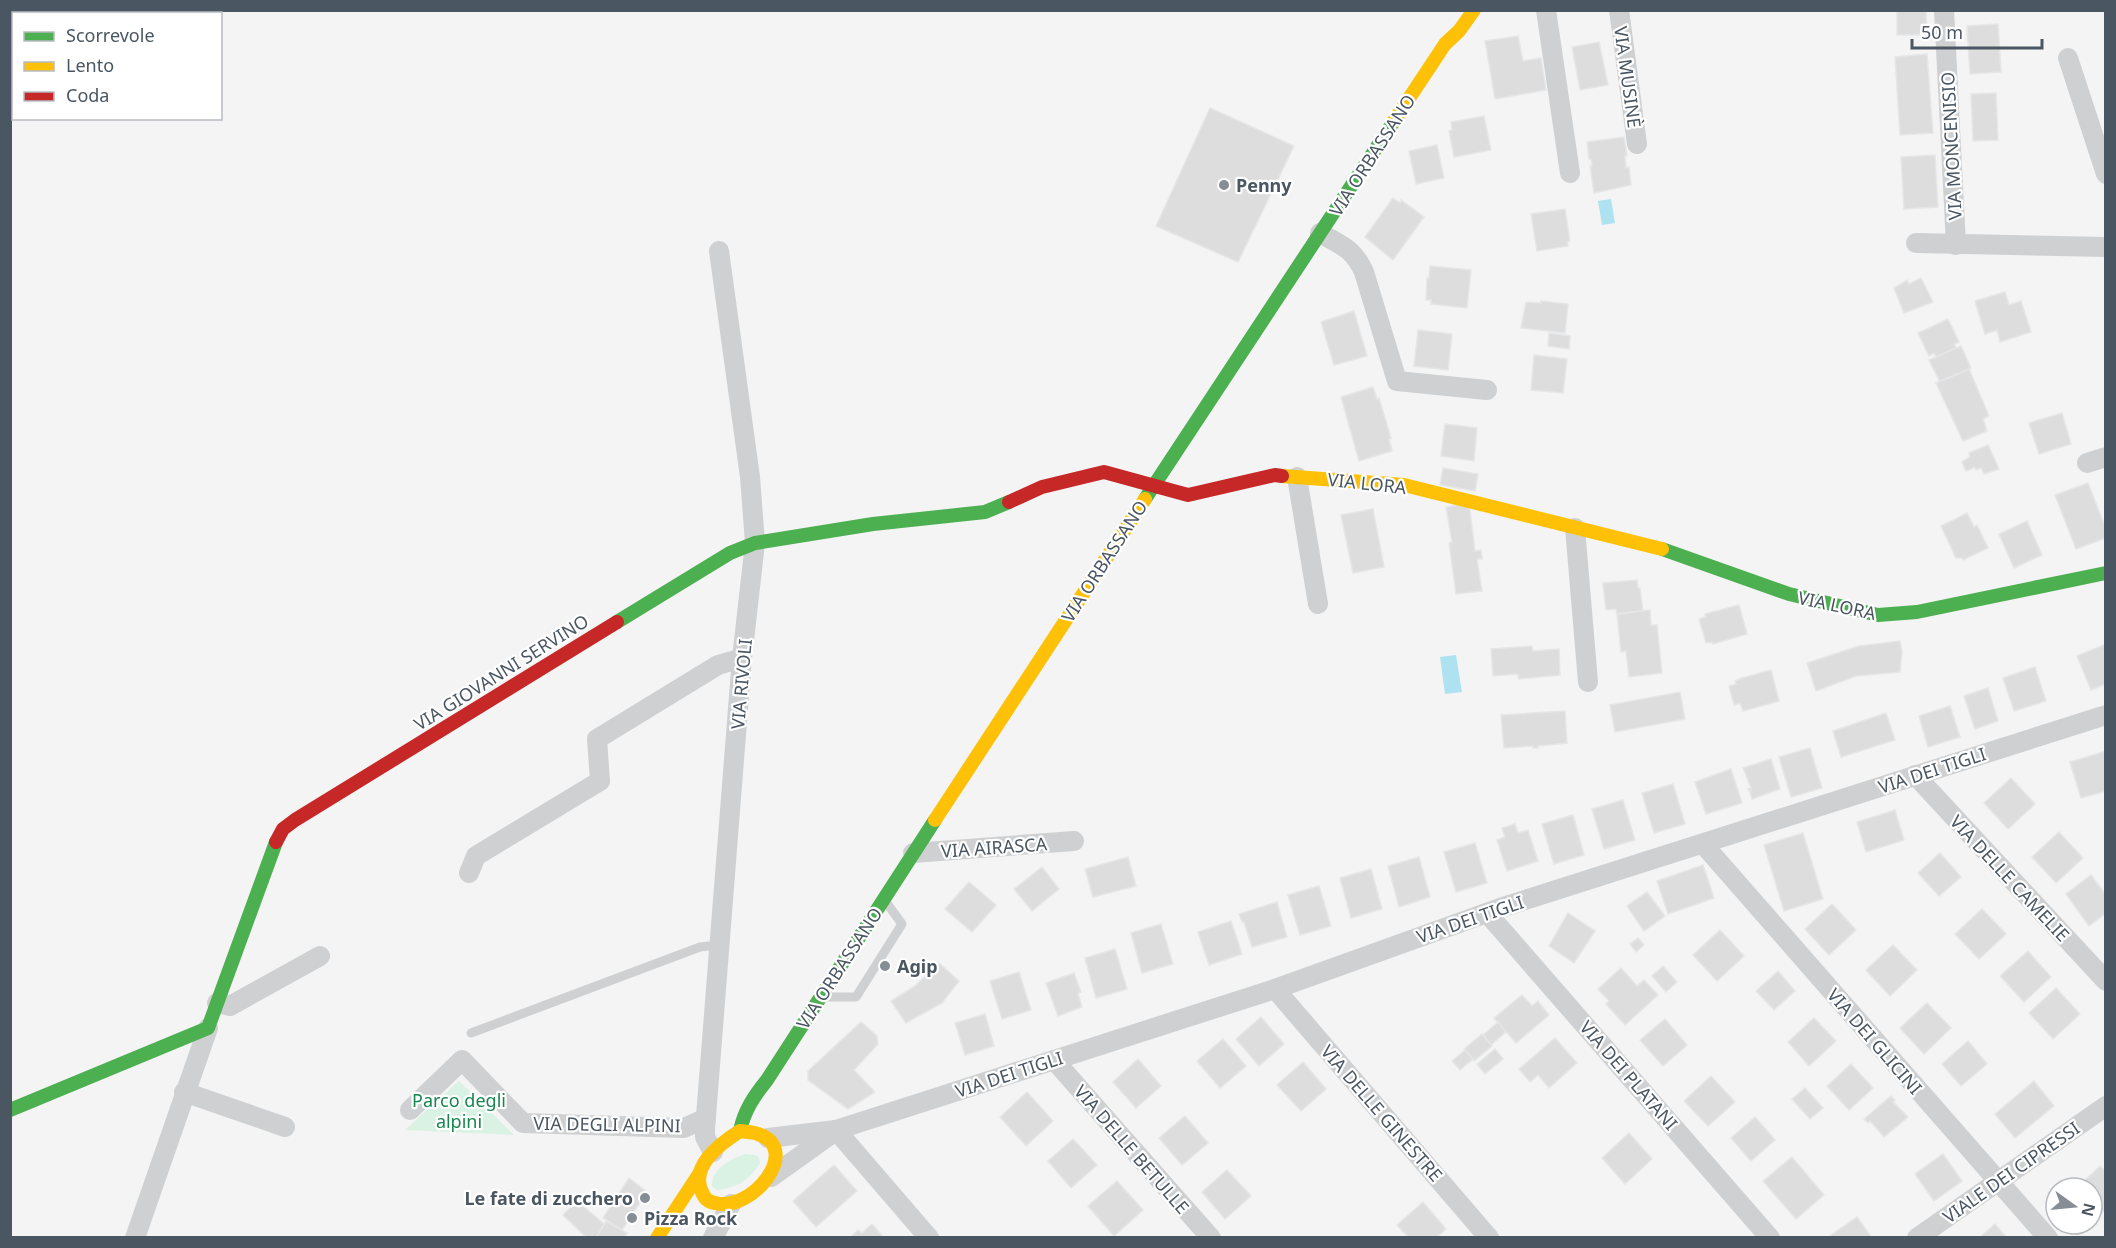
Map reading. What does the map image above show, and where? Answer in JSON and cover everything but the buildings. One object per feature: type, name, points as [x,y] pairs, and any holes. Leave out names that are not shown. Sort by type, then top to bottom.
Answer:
[{"type":"street","name":"VIA ORBASSANO","points":[[740,1131],[742,1117],[749,1101],[766,1080],[1445,44],[1460,10]]},
{"type":"street","name":"VIA ORBASSANO","points":[[1445,44],[1460,31],[1474,10]]},
{"type":"street","points":[[1546,10],[1570,173]]},
{"type":"street","name":"VIA MUSINÈ","points":[[1619,10],[1637,144]]},
{"type":"street","name":"VIA MONCENISIO","points":[[1944,10],[1956,245]]},
{"type":"street","points":[[2068,58],[2106,174]]},
{"type":"street","points":[[1320,233],[1357,256],[1397,381],[1487,390]]},
{"type":"street","name":"VIA MONCENISIO","points":[[1916,243],[2106,247]]},
{"type":"street","name":"VIA RIVOLI","points":[[713,1152],[705,1137],[706,1118],[742,658],[755,543],[750,477],[719,251]]},
{"type":"street","name":"VIA GIOVANNI SERVINO","points":[[208,1028],[273,849],[283,829],[720,559],[755,543],[873,524],[985,512],[1042,487],[1104,472],[1155,484]]},
{"type":"street","name":"VIA LORA","points":[[1155,484],[1188,495],[1275,475],[1404,485],[1677,553],[1790,594],[1878,615],[1917,612],[2106,573]]},
{"type":"street","points":[[1297,477],[1318,604]]},
{"type":"street","points":[[1575,528],[1587,682]]},
{"type":"street","points":[[469,873],[476,856],[600,781],[597,739],[718,664],[742,658]]},
{"type":"street","name":"VIA DEI TIGLI","points":[[771,1177],[836,1130],[1275,989],[1487,913],[2106,715]]},
{"type":"street","name":"VIA DELLE CAMELIE","points":[[1916,775],[2106,981]]},
{"type":"street","name":"VIA AIRASCA","points":[[913,853],[1074,841]]},
{"type":"street","name":"VIA DEI GLICINI","points":[[1702,844],[2048,1238]]},
{"type":"street","name":"VIA DEI PLATANI","points":[[1487,913],[1770,1238]]},
{"type":"street","points":[[217,1003],[230,1006],[320,956]]},
{"type":"street","name":"VIA DELLE GINESTRE","points":[[1275,989],[1490,1238]]},
{"type":"street","points":[[135,1238],[208,1028]]},
{"type":"street","points":[[10,1110],[208,1028]]},
{"type":"street","name":"VIA DEGLI ALPINI","points":[[410,1110],[462,1060],[523,1123],[684,1128],[706,1118]]},
{"type":"street","name":"VIA DELLE BETULLE","points":[[1054,1060],[1210,1238]]},
{"type":"street","name":"VIA ORBASSANO","points":[[766,1080],[763,1127],[774,1146],[776,1156],[776,1165],[771,1177]]},
{"type":"street","points":[[184,1092],[285,1127]]},
{"type":"street","name":"VIALE DEI CIPRESSI","points":[[1917,1238],[2106,1106]]},
{"type":"street","points":[[706,1118],[740,1131],[751,1131],[763,1127]]},
{"type":"street","name":"VIA DEI TIGLI","points":[[763,1127],[836,1130]]},
{"type":"street","points":[[836,1130],[929,1238]]},
{"type":"street","points":[[657,1238],[713,1152],[728,1138],[740,1131]]},
{"type":"street","points":[[699,1174],[699,1205],[706,1238]]},
{"type":"street","points":[[668,1238],[699,1205],[731,1204],[750,1196],[771,1177]]},
{"type":"street","points":[[713,1238],[731,1204]]},
{"type":"lane","points":[[819,997],[856,997],[902,924],[884,899]]},
{"type":"lane","points":[[471,1033],[700,948],[719,945]]},
{"type":"green space","name":"Parco degli alpini","points":[[459,1081],[514,1135],[405,1130]]},
{"type":"green space","points":[[745,1154],[759,1158],[760,1163],[751,1174],[742,1182],[731,1187],[717,1190],[712,1186],[718,1170]]},
{"type":"water","points":[[1611,199],[1615,223],[1602,225],[1598,201]]},
{"type":"water","points":[[1456,655],[1462,692],[1445,694],[1440,657]]},
{"type":"traffic: fast","points":[[1145,499],[1394,121]]},
{"type":"traffic: fast","points":[[617,622],[730,553],[755,543],[873,524],[985,512],[1009,502]]},
{"type":"traffic: fast","points":[[1662,549],[1789,594],[1878,615],[1917,612],[2106,573]]},
{"type":"traffic: fast","points":[[740,1131],[754,1098],[935,820]]},
{"type":"traffic: fast","points":[[10,1110],[208,1028],[276,842]]},
{"type":"traffic: slow","points":[[1394,121],[1445,44],[1459,31],[1474,10]]},
{"type":"traffic: slow","points":[[1282,476],[1404,485],[1662,549]]},
{"type":"traffic: slow","points":[[935,820],[1145,499]]},
{"type":"traffic: slow","points":[[740,1131],[758,1134],[771,1142],[775,1153],[774,1165],[757,1190],[744,1199],[729,1204],[710,1202],[704,1196],[699,1182],[703,1164],[716,1149],[740,1131]]},
{"type":"traffic: slow","points":[[657,1238],[699,1174]]},
{"type":"traffic: jam","points":[[1009,502],[1042,487],[1104,472],[1188,495],[1275,475],[1282,476]]},
{"type":"traffic: jam","points":[[276,842],[283,829],[295,820],[617,622]]},
{"type":"place","name":"Penny","points":[[1224,185]]},
{"type":"place","name":"Agip","points":[[885,966]]},
{"type":"place","name":"Le fate di zucchero","points":[[645,1198]]},
{"type":"place","name":"Pizza Rock","points":[[632,1218]]}]
